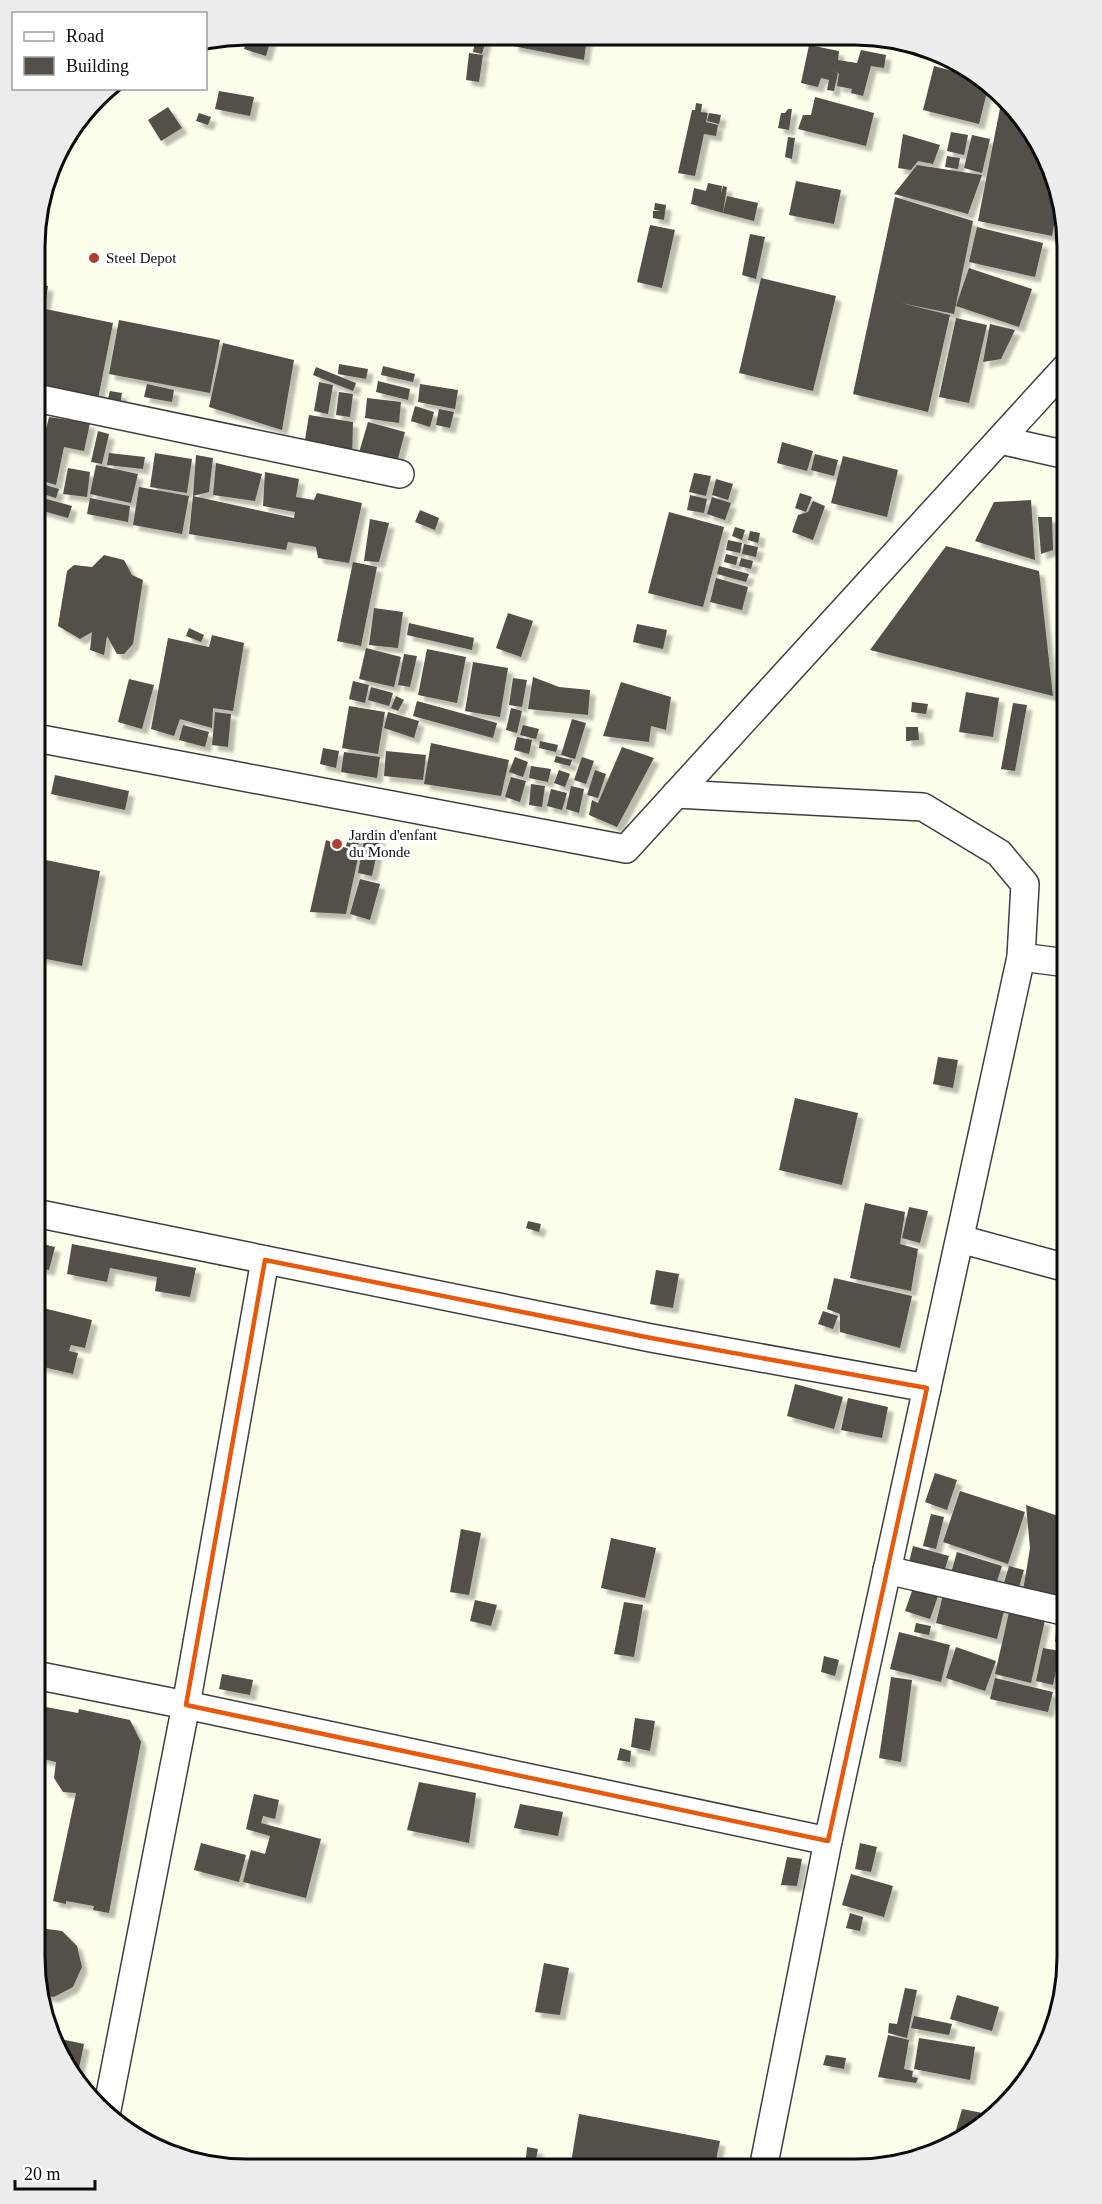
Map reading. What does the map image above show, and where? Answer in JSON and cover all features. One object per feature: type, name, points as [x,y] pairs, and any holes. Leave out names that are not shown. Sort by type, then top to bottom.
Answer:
[{"type":"street","points":[[45,740],[626,849],[1057,377]]},
{"type":"street","points":[[45,400],[400,474]]},
{"type":"street","points":[[1000,440],[1057,453]]},
{"type":"street","points":[[676,794],[924,807],[999,853],[1025,884],[1021,957],[828,1841],[765,2159]]},
{"type":"street","points":[[1021,957],[1057,962]]},
{"type":"street","points":[[45,1215],[651,1338],[927,1388]]},
{"type":"street","points":[[960,1239],[1057,1265]]},
{"type":"street","points":[[108,2103],[186,1705],[265,1260]]},
{"type":"street","points":[[887,1570],[1057,1610]]},
{"type":"street","points":[[45,1677],[828,1841]]},
{"type":"highlighted area","points":[[265,1260],[651,1338],[927,1388],[828,1841],[186,1705]]},
{"type":"building","points":[[245,45],[269,45],[266,56],[244,49]]},
{"type":"building","points":[[474,45],[484,45],[482,54],[473,52]]},
{"type":"building","points":[[513,45],[586,45],[584,60]]},
{"type":"building","points":[[809,45],[839,51],[838,60],[857,63],[861,50],[886,55],[884,68],[871,66],[863,96],[851,93],[852,89],[837,86],[839,73],[832,71],[838,73],[834,91],[827,90],[829,80],[821,78],[818,87],[801,83]]},
{"type":"building","points":[[469,53],[483,55],[479,82],[466,80]]},
{"type":"building","points":[[934,66],[953,71],[987,94],[979,124],[923,110]]},
{"type":"building","points":[[219,91],[254,97],[250,116],[215,109]]},
{"type":"building","points":[[815,97],[874,113],[866,146],[798,129],[803,115],[811,115]]},
{"type":"building","points":[[696,103],[702,104],[701,112],[708,113],[706,122],[718,125],[716,136],[704,134],[695,176],[678,173],[692,110],[695,110]]},
{"type":"building","points":[[168,107],[182,128],[161,141],[148,120]]},
{"type":"building","points":[[1000,107],[1023,135],[1046,182],[1055,220],[1052,236],[978,221]]},
{"type":"building","points":[[788,109],[792,109],[789,130],[778,128],[781,113],[785,113]]},
{"type":"building","points":[[199,113],[211,117],[208,125],[196,121]]},
{"type":"building","points":[[709,113],[721,115],[719,124],[707,121]]},
{"type":"building","points":[[951,132],[968,135],[964,155],[947,151]]},
{"type":"building","points":[[903,134],[940,145],[933,164],[918,161],[911,170],[898,168]]},
{"type":"building","points":[[972,135],[990,139],[982,173],[964,168]]},
{"type":"building","points":[[788,137],[795,138],[792,159],[785,157]]},
{"type":"building","points":[[947,156],[960,158],[958,169],[945,167]]},
{"type":"building","points":[[917,165],[982,175],[968,214],[894,194]]},
{"type":"building","points":[[796,181],[841,190],[834,224],[789,215]]},
{"type":"building","points":[[708,183],[722,186],[721,194],[723,186],[727,187],[723,213],[691,204],[694,188],[706,191]]},
{"type":"building","points":[[727,196],[758,203],[754,221],[723,213]]},
{"type":"building","points":[[895,197],[973,221],[954,314],[901,303],[950,315],[928,412],[853,394]]},
{"type":"building","points":[[655,203],[666,205],[664,220],[653,218],[653,211],[661,211],[654,210]]},
{"type":"building","points":[[650,225],[675,230],[662,288],[637,282]]},
{"type":"building","points":[[977,227],[1043,243],[1035,277],[969,262]]},
{"type":"building","points":[[750,234],[765,237],[756,279],[742,275]]},
{"type":"building","points":[[969,268],[1032,289],[1019,327],[956,306]]},
{"type":"building","points":[[761,278],[836,296],[813,391],[739,373]]},
{"type":"building","points":[[45,285],[48,286],[45,306]]},
{"type":"building","points":[[45,309],[113,323],[98,399],[45,388]]},
{"type":"building","points":[[956,318],[987,325],[969,403],[939,397]]},
{"type":"building","points":[[119,320],[220,340],[210,393],[109,374]]},
{"type":"building","points":[[990,324],[1015,330],[1001,359],[983,362]]},
{"type":"building","points":[[223,343],[294,360],[282,430],[209,407]]},
{"type":"building","points":[[339,364],[368,369],[366,379],[338,374]]},
{"type":"building","points":[[383,366],[415,374],[413,382],[381,375]]},
{"type":"building","points":[[316,367],[356,383],[353,391],[313,375]]},
{"type":"building","points":[[378,381],[410,389],[408,400],[376,392]]},
{"type":"building","points":[[319,382],[333,385],[328,414],[314,411]]},
{"type":"building","points":[[147,384],[174,390],[172,402],[144,397]]},
{"type":"building","points":[[420,384],[458,390],[455,409],[418,402]]},
{"type":"building","points":[[110,391],[122,393],[120,405],[107,402]]},
{"type":"building","points":[[339,392],[353,394],[350,417],[336,415]]},
{"type":"building","points":[[367,398],[401,402],[399,423],[365,418]]},
{"type":"building","points":[[415,406],[434,412],[430,427],[411,421]]},
{"type":"building","points":[[439,409],[454,412],[450,428],[436,425]]},
{"type":"building","points":[[309,415],[353,422],[352,460],[304,446]]},
{"type":"building","points":[[49,417],[90,423],[84,451],[64,447],[56,485],[45,482],[45,434]]},
{"type":"building","points":[[368,422],[405,432],[396,466],[358,456]]},
{"type":"building","points":[[98,431],[109,434],[102,464],[91,462]]},
{"type":"building","points":[[782,442],[813,451],[807,471],[777,463]]},
{"type":"building","points":[[109,453],[145,457],[143,469],[107,465]]},
{"type":"building","points":[[155,453],[192,459],[187,493],[150,487]]},
{"type":"building","points":[[815,454],[838,460],[834,476],[811,470]]},
{"type":"building","points":[[196,455],[213,458],[209,492],[193,496]]},
{"type":"building","points":[[843,456],[898,470],[887,517],[831,503]]},
{"type":"building","points":[[216,463],[262,474],[255,501],[213,495]]},
{"type":"building","points":[[96,465],[138,474],[131,503],[90,494]]},
{"type":"building","points":[[68,468],[90,472],[87,497],[63,494]]},
{"type":"building","points":[[265,472],[299,479],[296,497],[314,500],[317,493],[362,503],[349,563],[318,558],[316,547],[288,542],[286,550],[189,534],[193,496],[294,518],[295,512],[263,506]]},
{"type":"building","points":[[694,473],[711,476],[706,496],[689,492]]},
{"type":"building","points":[[716,479],[733,484],[728,500],[712,495]]},
{"type":"building","points":[[45,485],[59,489],[56,498],[45,495]]},
{"type":"building","points":[[139,487],[189,496],[182,534],[133,525]]},
{"type":"building","points":[[800,493],[812,497],[806,512],[795,508]]},
{"type":"building","points":[[690,495],[707,499],[704,513],[687,510]]},
{"type":"building","points":[[712,497],[731,503],[725,520],[707,514]]},
{"type":"building","points":[[45,498],[72,506],[68,518],[45,512]]},
{"type":"building","points":[[90,498],[130,506],[128,522],[87,514]]},
{"type":"building","points":[[1031,500],[1035,560],[975,541],[994,502]]},
{"type":"building","points":[[813,501],[825,506],[813,540],[792,532],[798,515],[808,512]]},
{"type":"building","points":[[420,510],[439,518],[435,530],[415,522]]},
{"type":"building","points":[[669,512],[724,527],[703,607],[648,593]]},
{"type":"building","points":[[1038,517],[1052,517],[1053,550],[1041,554]]},
{"type":"building","points":[[370,519],[389,523],[379,562],[364,561]]},
{"type":"building","points":[[735,527],[745,530],[742,540],[732,536]]},
{"type":"building","points":[[750,531],[760,533],[758,543],[748,540]]},
{"type":"building","points":[[728,540],[742,543],[740,553],[726,550]]},
{"type":"building","points":[[744,544],[758,547],[756,557],[742,554]]},
{"type":"building","points":[[946,546],[1039,571],[1053,696],[870,650]]},
{"type":"building","points":[[726,554],[738,557],[736,565],[724,562]]},
{"type":"building","points":[[104,555],[124,560],[132,575],[143,580],[133,644],[124,654],[117,654],[107,636],[104,655],[90,650],[92,632],[80,639],[58,626],[67,571],[74,565],[92,567]]},
{"type":"building","points":[[741,558],[753,561],[751,569],[739,566]]},
{"type":"building","points":[[353,562],[377,567],[361,646],[337,641]]},
{"type":"building","points":[[719,566],[749,574],[746,582],[717,574]]},
{"type":"building","points":[[716,578],[748,587],[742,610],[710,602]]},
{"type":"building","points":[[374,608],[403,612],[398,648],[369,645]]},
{"type":"building","points":[[508,613],[533,621],[521,657],[496,648]]},
{"type":"building","points":[[409,623],[474,638],[472,650],[407,635]]},
{"type":"building","points":[[637,624],[667,630],[663,649],[633,642]]},
{"type":"building","points":[[189,628],[204,635],[201,642],[186,636]]},
{"type":"building","points":[[212,635],[244,643],[233,711],[213,708],[212,728],[180,719],[174,736],[151,729],[168,638],[209,647]]},
{"type":"building","points":[[366,648],[401,657],[394,687],[359,679]]},
{"type":"building","points":[[427,649],[466,657],[457,703],[418,695]]},
{"type":"building","points":[[404,654],[417,656],[410,687],[398,685]]},
{"type":"building","points":[[473,662],[508,668],[500,717],[465,711]]},
{"type":"building","points":[[533,677],[559,687],[590,690],[588,715],[528,709]]},
{"type":"building","points":[[513,678],[527,680],[522,707],[509,705]]},
{"type":"building","points":[[129,679],[154,685],[142,729],[118,722]]},
{"type":"building","points":[[353,681],[369,685],[365,703],[349,699]]},
{"type":"building","points":[[621,682],[671,697],[666,730],[651,726],[649,742],[603,736]]},
{"type":"building","points":[[371,687],[393,693],[389,706],[368,700]]},
{"type":"building","points":[[966,692],[999,698],[993,737],[959,732]]},
{"type":"building","points":[[396,696],[404,700],[398,711],[391,708]]},
{"type":"building","points":[[417,701],[497,723],[493,738],[413,716]]},
{"type":"building","points":[[912,702],[928,704],[926,714],[911,712]]},
{"type":"building","points":[[1013,703],[1027,705],[1015,771],[1001,769]]},
{"type":"building","points":[[349,706],[385,712],[378,754],[342,748]]},
{"type":"building","points":[[511,708],[522,711],[517,733],[506,730]]},
{"type":"building","points":[[215,712],[231,714],[228,747],[212,745]]},
{"type":"building","points":[[388,712],[419,721],[414,738],[384,728]]},
{"type":"building","points":[[572,719],[586,723],[575,759],[561,755]]},
{"type":"building","points":[[183,725],[209,732],[205,747],[179,740]]},
{"type":"building","points":[[523,725],[539,729],[536,739],[520,735]]},
{"type":"building","points":[[906,727],[918,727],[919,740],[906,741]]},
{"type":"building","points":[[517,737],[532,740],[529,754],[514,750]]},
{"type":"building","points":[[540,741],[558,745],[556,752],[539,748]]},
{"type":"building","points":[[431,743],[509,760],[501,796],[424,784]]},
{"type":"building","points":[[622,747],[654,758],[617,827],[589,815],[592,800],[598,803]]},
{"type":"building","points":[[323,748],[339,751],[336,768],[320,764]]},
{"type":"building","points":[[386,751],[426,755],[423,780],[384,776]]},
{"type":"building","points":[[344,752],[380,757],[377,778],[341,772]]},
{"type":"building","points":[[556,756],[572,760],[570,766],[554,762]]},
{"type":"building","points":[[515,757],[528,762],[523,777],[509,772]]},
{"type":"building","points":[[582,757],[594,761],[586,784],[574,780]]},
{"type":"building","points":[[531,766],[551,769],[548,782],[529,778]]},
{"type":"building","points":[[559,770],[570,774],[565,787],[554,783]]},
{"type":"building","points":[[595,770],[606,774],[598,798],[587,795]]},
{"type":"building","points":[[55,775],[129,791],[125,810],[51,794]]},
{"type":"building","points":[[511,777],[526,781],[520,802],[505,797]]},
{"type":"building","points":[[531,784],[545,786],[542,807],[529,805]]},
{"type":"building","points":[[571,786],[584,789],[579,813],[566,809]]},
{"type":"building","points":[[551,789],[567,793],[562,810],[547,806]]},
{"type":"building","points":[[350,832],[361,835],[357,849],[346,846]]},
{"type":"building","points":[[365,835],[380,838],[372,876],[358,873]]},
{"type":"building","points":[[326,840],[359,853],[346,914],[310,912]]},
{"type":"building","points":[[45,860],[100,871],[82,966],[45,959]]},
{"type":"building","points":[[360,879],[380,884],[370,920],[350,914]]},
{"type":"building","points":[[938,1057],[958,1060],[953,1088],[933,1084]]},
{"type":"building","points":[[795,1098],[858,1113],[842,1185],[779,1170]]},
{"type":"building","points":[[865,1203],[905,1212],[900,1244],[918,1249],[911,1291],[850,1278]]},
{"type":"building","points":[[909,1207],[928,1211],[920,1243],[902,1238]]},
{"type":"building","points":[[528,1221],[541,1224],[539,1232],[526,1228]]},
{"type":"building","points":[[45,1244],[55,1247],[49,1270],[45,1269]]},
{"type":"building","points":[[72,1244],[196,1268],[190,1297],[155,1291],[157,1277],[110,1268],[107,1282],[67,1274]]},
{"type":"building","points":[[656,1270],[679,1274],[673,1308],[650,1304]]},
{"type":"building","points":[[834,1278],[912,1296],[900,1348],[840,1332],[840,1314],[827,1309]]},
{"type":"building","points":[[45,1308],[92,1320],[85,1348],[71,1345],[69,1351],[78,1353],[73,1374],[45,1367]]},
{"type":"building","points":[[823,1311],[838,1316],[833,1329],[818,1324]]},
{"type":"building","points":[[795,1384],[843,1397],[834,1429],[787,1416]]},
{"type":"building","points":[[848,1398],[888,1407],[882,1438],[841,1430]]},
{"type":"building","points":[[935,1473],[957,1480],[947,1510],[925,1502]]},
{"type":"building","points":[[960,1491],[1025,1512],[1008,1564],[943,1542]]},
{"type":"building","points":[[1026,1505],[1057,1516],[1057,1602],[1023,1591],[1030,1548]]},
{"type":"building","points":[[931,1514],[944,1517],[936,1549],[923,1546]]},
{"type":"building","points":[[461,1529],[481,1533],[469,1595],[450,1592]]},
{"type":"building","points":[[611,1538],[656,1548],[645,1598],[601,1588]]},
{"type":"building","points":[[913,1546],[949,1556],[944,1572],[909,1562]]},
{"type":"building","points":[[957,1552],[1002,1566],[995,1587],[951,1573]]},
{"type":"building","points":[[1009,1566],[1024,1570],[1017,1594],[1002,1589]]},
{"type":"building","points":[[914,1585],[939,1593],[930,1619],[905,1611]]},
{"type":"building","points":[[944,1591],[1005,1607],[997,1639],[936,1623]]},
{"type":"building","points":[[475,1600],[497,1605],[491,1626],[470,1621]]},
{"type":"building","points":[[624,1602],[643,1605],[634,1657],[614,1654]]},
{"type":"building","points":[[1009,1612],[1045,1620],[1031,1683],[995,1674]]},
{"type":"building","points":[[916,1623],[931,1626],[929,1635],[914,1632]]},
{"type":"building","points":[[899,1632],[950,1645],[941,1682],[890,1669]]},
{"type":"building","points":[[956,1647],[996,1661],[985,1691],[946,1678]]},
{"type":"building","points":[[1043,1648],[1057,1650],[1053,1685],[1036,1681]]},
{"type":"building","points":[[824,1656],[839,1660],[835,1676],[821,1672]]},
{"type":"building","points":[[222,1674],[253,1680],[250,1695],[219,1689]]},
{"type":"building","points":[[891,1677],[912,1680],[901,1762],[879,1758]]},
{"type":"building","points":[[995,1678],[1053,1692],[1048,1712],[990,1699]]},
{"type":"building","points":[[45,1707],[78,1713],[79,1709],[130,1720],[141,1742],[109,1913],[93,1910],[94,1906],[53,1901],[76,1793],[63,1792],[54,1778],[56,1762],[45,1759]]},
{"type":"building","points":[[635,1718],[655,1721],[650,1751],[631,1747]]},
{"type":"building","points":[[620,1748],[631,1751],[630,1762],[617,1760]]},
{"type":"building","points":[[419,1782],[476,1793],[469,1843],[407,1830]]},
{"type":"building","points":[[254,1794],[279,1800],[275,1819],[263,1816],[261,1823],[321,1839],[306,1898],[243,1882],[251,1850],[265,1854],[270,1836],[246,1829]]},
{"type":"building","points":[[520,1804],[563,1812],[558,1836],[514,1828]]},
{"type":"building","points":[[201,1843],[246,1855],[239,1882],[194,1870]]},
{"type":"building","points":[[860,1843],[877,1847],[871,1872],[855,1869]]},
{"type":"building","points":[[787,1857],[802,1859],[797,1886],[781,1885]]},
{"type":"building","points":[[851,1874],[893,1886],[884,1917],[842,1905]]},
{"type":"building","points":[[850,1913],[863,1917],[860,1931],[846,1928]]},
{"type":"building","points":[[45,1929],[62,1931],[77,1946],[82,1967],[73,1987],[54,1997],[49,1996],[45,1970]]},
{"type":"building","points":[[544,1963],[569,1968],[560,2015],[535,2012]]},
{"type":"building","points":[[905,1988],[917,1990],[907,2038],[888,2033],[889,2023],[897,2024]]},
{"type":"building","points":[[957,1995],[999,2007],[992,2031],[950,2019]]},
{"type":"building","points":[[914,2016],[952,2024],[949,2035],[911,2028]]},
{"type":"building","points":[[888,2035],[909,2040],[904,2069],[913,2071],[912,2077],[918,2078],[916,2083],[878,2077]]},
{"type":"building","points":[[919,2038],[975,2047],[970,2080],[914,2069]]},
{"type":"building","points":[[63,2040],[84,2044],[79,2069]]},
{"type":"building","points":[[826,2055],[846,2058],[844,2069],[823,2065]]},
{"type":"building","points":[[962,2109],[983,2113],[967,2125],[956,2131]]},
{"type":"building","points":[[579,2114],[720,2141],[716,2159],[572,2159]]},
{"type":"building","points":[[527,2147],[538,2149],[536,2159],[526,2158]]},
{"type":"place","name":"Steel Depot","points":[[94,258]]},
{"type":"place","name":"Jardin d'enfant du Monde","points":[[337,844]]}]
